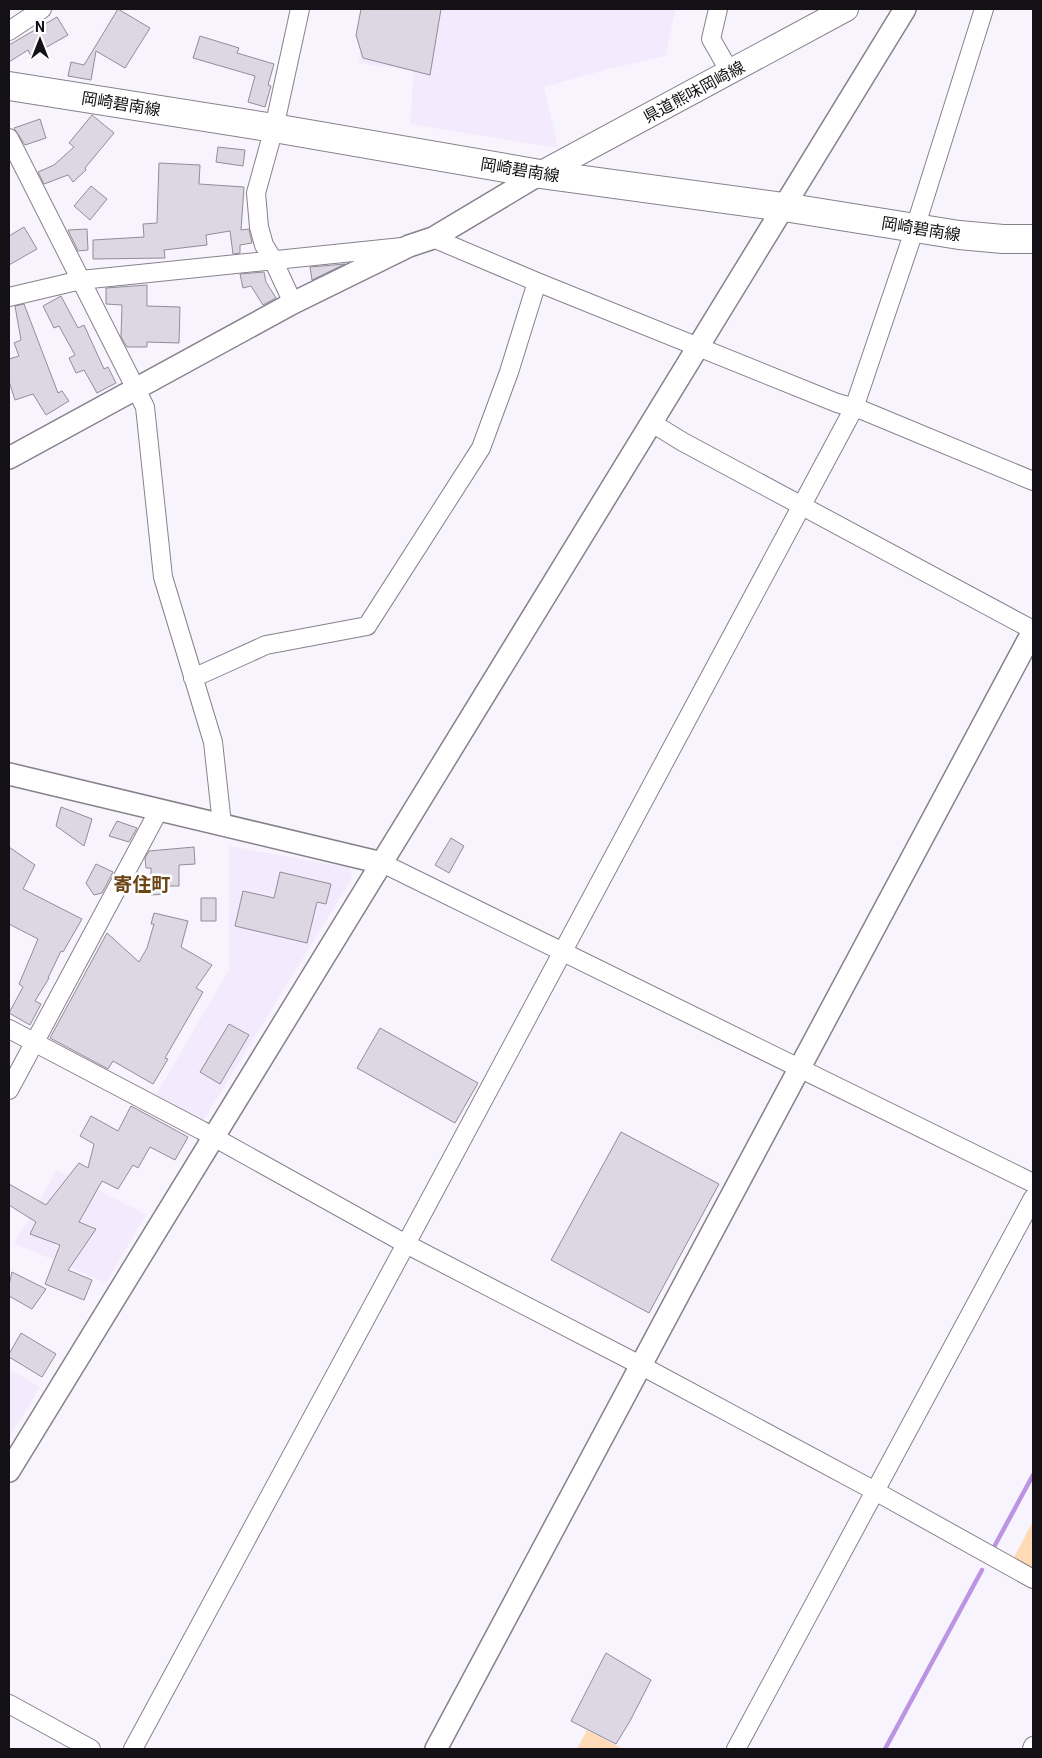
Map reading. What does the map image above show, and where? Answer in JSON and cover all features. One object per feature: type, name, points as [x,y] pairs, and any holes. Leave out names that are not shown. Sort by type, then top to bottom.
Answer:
[{"type":"main road","name":"県道熊味岡崎線","points":[[540,174],[846,9]]},
{"type":"main road","name":"岡崎碧南線","points":[[9,86],[274,128],[540,174],[784,207],[959,235],[1003,239],[1033,239]]},
{"type":"street","points":[[9,31],[42,9]]},
{"type":"street","points":[[292,303],[264,244],[259,227],[256,193],[274,128],[300,9]]},
{"type":"street","points":[[718,9],[711,39],[730,72]]},
{"type":"street","points":[[9,1471],[905,9]]},
{"type":"street","points":[[132,1749],[406,1244],[854,408],[915,228],[984,9]]},
{"type":"street","points":[[11,148],[137,389],[144,407],[163,577],[213,742],[222,824]]},
{"type":"street","points":[[9,458],[292,303],[409,246],[433,238],[540,174]]},
{"type":"street","points":[[433,238],[536,282],[1033,481]]},
{"type":"street","points":[[9,297],[81,280],[409,246]]},
{"type":"street","points":[[193,678],[266,645],[367,626],[480,448],[509,372],[536,282]]},
{"type":"street","points":[[436,1749],[1033,630],[683,442],[652,422]]},
{"type":"street","points":[[9,774],[382,863],[1033,1183]]},
{"type":"street","points":[[9,1090],[160,810]]},
{"type":"street","points":[[9,1029],[214,1137],[406,1244],[640,1365],[875,1491],[1033,1579]]},
{"type":"street","points":[[736,1749],[1033,1198]]},
{"type":"street","points":[[9,1704],[90,1749]]},
{"type":"shaded area","points":[[366,9],[676,9],[665,56],[608,69],[544,87],[558,148],[410,124],[414,71],[359,63]]},
{"type":"shaded area","points":[[229,846],[350,868],[352,878],[202,1123],[154,1098],[229,970]]},
{"type":"shaded area","points":[[57,1170],[146,1214],[106,1283],[14,1243]]},
{"type":"shaded area","points":[[9,1369],[40,1387],[9,1438]]},
{"type":"shaded area","points":[[1033,1521],[1033,1576],[1010,1565]]},
{"type":"shaded area","points":[[587,1730],[623,1749],[577,1749]]},
{"type":"building","points":[[118,9],[150,28],[125,68],[96,51],[91,80],[68,76],[71,62],[84,65]]},
{"type":"building","points":[[361,9],[441,9],[430,75],[363,58],[356,35]]},
{"type":"building","points":[[57,17],[68,35],[31,56],[28,50],[9,62],[9,45]]},
{"type":"building","points":[[200,36],[239,48],[237,53],[274,64],[268,85],[271,86],[265,107],[248,102],[255,76],[193,58]]},
{"type":"building","points":[[92,115],[114,133],[85,168],[86,170],[73,182],[68,175],[44,184],[38,172],[54,165],[74,147],[69,143]]},
{"type":"building","points":[[40,119],[46,138],[25,145],[14,128]]},
{"type":"building","points":[[218,147],[245,150],[243,166],[216,162]]},
{"type":"building","points":[[159,163],[200,165],[199,184],[244,187],[241,230],[249,229],[252,243],[240,245],[240,253],[233,254],[230,231],[206,235],[207,245],[164,250],[165,258],[93,259],[93,240],[144,237],[143,224],[157,223]]},
{"type":"building","points":[[91,186],[107,199],[90,220],[74,206]]},
{"type":"building","points":[[24,227],[37,249],[9,265],[9,236]]},
{"type":"building","points":[[87,229],[88,250],[78,251],[68,230]]},
{"type":"building","points":[[345,264],[312,280],[310,267]]},
{"type":"building","points":[[264,272],[266,282],[276,298],[263,305],[251,286],[243,288],[240,274]]},
{"type":"building","points":[[147,285],[147,306],[180,307],[179,343],[147,342],[147,347],[127,347],[121,337],[122,305],[106,304],[106,288]]},
{"type":"building","points":[[61,296],[78,328],[84,325],[104,369],[108,367],[116,383],[97,393],[84,370],[76,373],[69,358],[75,355],[59,326],[54,328],[43,306]]},
{"type":"building","points":[[24,304],[58,393],[62,391],[69,401],[46,415],[33,394],[15,400],[9,381],[9,359],[19,356],[14,343],[21,340],[15,306]]},
{"type":"building","points":[[61,807],[92,819],[84,846],[56,826]]},
{"type":"building","points":[[117,821],[137,828],[129,842],[109,836]]},
{"type":"building","points":[[451,838],[464,846],[449,873],[435,865]]},
{"type":"building","points":[[9,847],[35,865],[23,889],[82,919],[63,952],[61,951],[49,978],[35,1001],[41,1004],[30,1025],[9,1013],[23,987],[19,984],[38,939],[9,924]]},
{"type":"building","points":[[194,847],[195,864],[179,865],[179,886],[167,886],[167,894],[151,895],[151,868],[146,868],[145,858],[149,851]]},
{"type":"building","points":[[96,864],[113,872],[102,893],[94,895],[86,883]]},
{"type":"building","points":[[280,872],[331,884],[326,904],[317,902],[307,943],[235,926],[243,891],[274,898]]},
{"type":"building","points":[[201,898],[216,898],[216,921],[201,921]]},
{"type":"building","points":[[154,913],[188,921],[181,947],[212,965],[196,988],[203,992],[165,1058],[168,1059],[153,1084],[113,1061],[108,1069],[50,1038],[107,933],[139,962],[147,948],[154,924],[151,924]]},
{"type":"building","points":[[229,1024],[249,1035],[220,1084],[200,1072]]},
{"type":"building","points":[[380,1028],[478,1083],[455,1123],[357,1068]]},
{"type":"building","points":[[131,1106],[188,1137],[175,1160],[150,1147],[138,1168],[133,1165],[118,1189],[102,1181],[79,1222],[96,1229],[68,1270],[92,1280],[84,1300],[45,1284],[60,1245],[30,1234],[36,1222],[9,1205],[9,1184],[46,1205],[79,1163],[88,1168],[94,1144],[80,1136],[91,1116],[118,1131]]},
{"type":"building","points":[[621,1132],[719,1184],[649,1313],[551,1260]]},
{"type":"building","points":[[12,1272],[46,1289],[32,1309],[9,1296]]},
{"type":"building","points":[[21,1333],[56,1354],[42,1377],[9,1357]]},
{"type":"building","points":[[606,1653],[651,1680],[616,1744],[571,1721]]},
{"type":"waterway","points":[[994,1547],[1033,1475]]},
{"type":"waterway","points":[[885,1749],[982,1570]]},
{"type":"district","name":"寄住町","points":[[142,884]]}]
